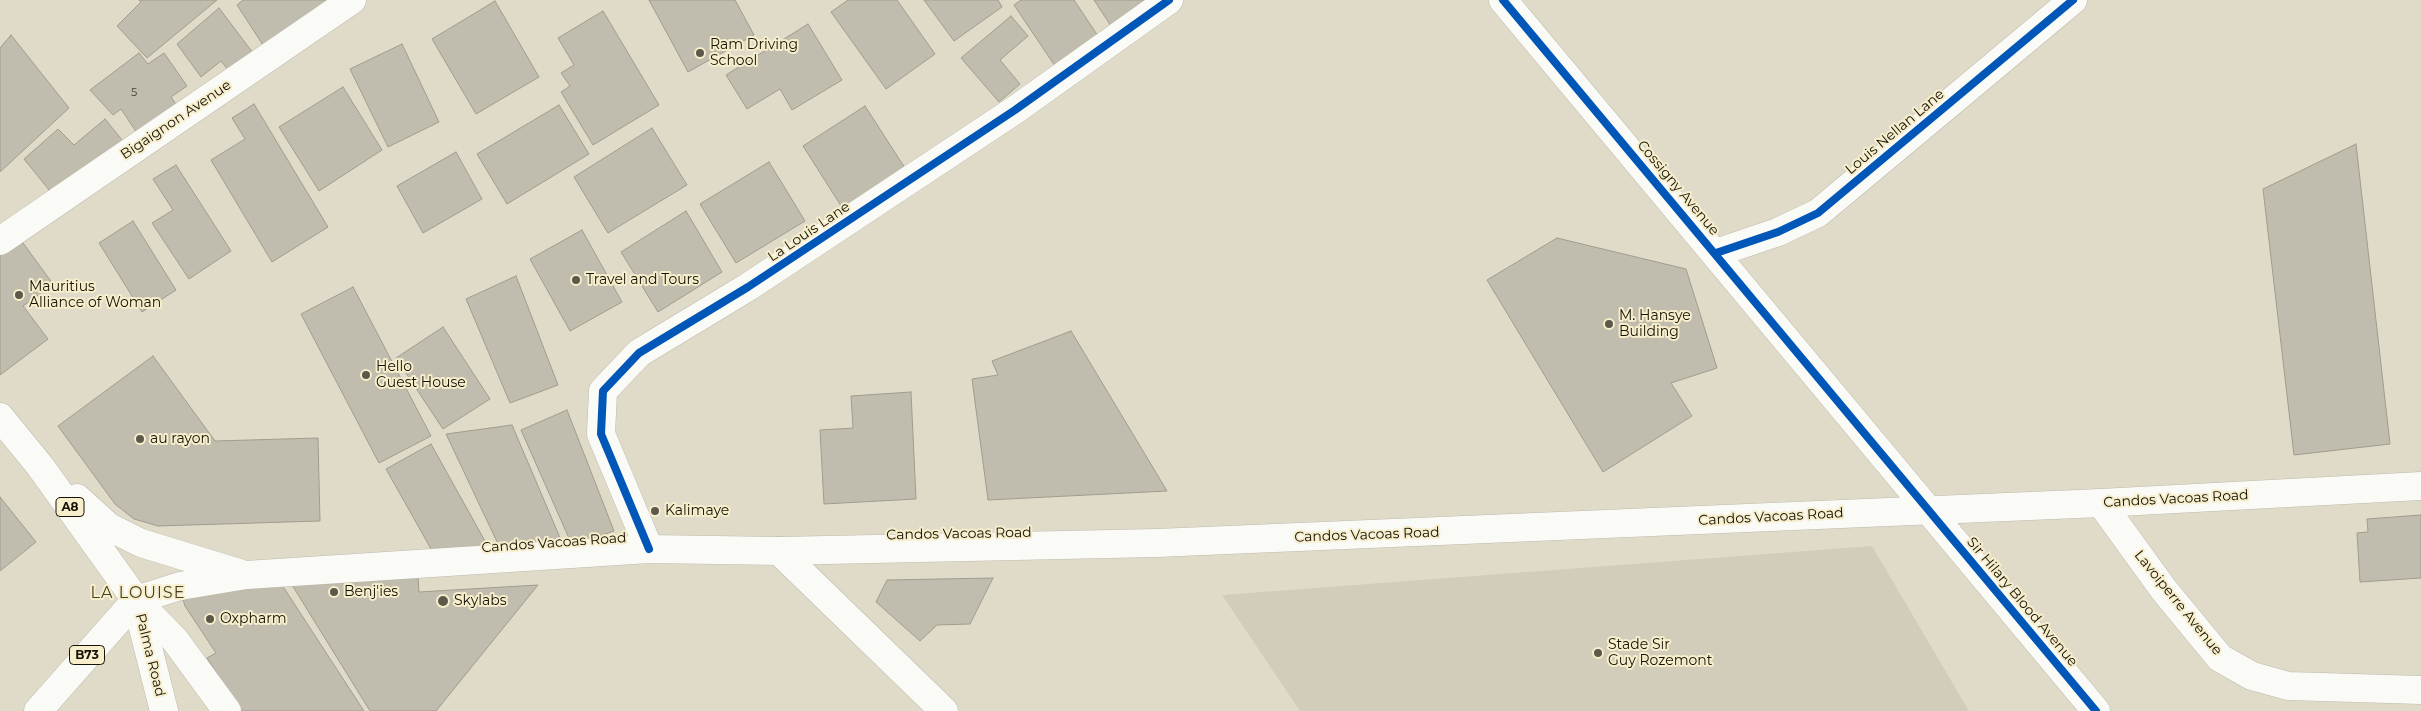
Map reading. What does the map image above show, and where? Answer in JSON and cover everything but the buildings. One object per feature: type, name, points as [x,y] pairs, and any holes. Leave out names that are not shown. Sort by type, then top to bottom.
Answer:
[{"type":"street","name":"Bigaignon Avenue","points":[[0,241],[352,0]]},
{"type":"street","name":"La Louis Lane","points":[[649,549],[601,434],[603,391],[639,353],[756,282],[1015,110],[1169,0]]},
{"type":"street","name":"Cossigny Avenue","points":[[1503,0],[1929,509]]},
{"type":"street","name":"Louis Nellan Lane","points":[[1716,253],[1778,232],[1818,213],[2073,0]]},
{"type":"street","name":"A8","points":[[0,417],[40,466],[136,600]]},
{"type":"street","points":[[40,466],[110,527],[170,553],[246,575]]},
{"type":"street","name":"Candos Vacoas Road","points":[[136,600],[180,586],[246,575],[649,549],[780,550],[1157,543],[2101,503],[2421,486]]},
{"type":"street","name":"Lavoiperre Avenue","points":[[2101,503],[2164,590],[2220,658],[2252,676],[2288,686],[2421,690]]},
{"type":"street","name":"Sir Hilary Blood Avenue","points":[[1929,509],[2096,711]]},
{"type":"street","points":[[780,550],[944,711]]},
{"type":"street","points":[[136,600],[174,640],[227,711]]},
{"type":"street","name":"B73","points":[[38,711],[136,600]]},
{"type":"street","name":"Palma Road","points":[[136,600],[164,711]]},
{"type":"shaded area","name":"Stade Sir Guy Rozemont","points":[[1872,546],[1969,711],[1300,711],[1222,595]]},
{"type":"cycle path","points":[[649,549],[601,434],[603,391],[639,353],[748,287],[1015,110],[1169,0]]},
{"type":"cycle path","points":[[1503,0],[2096,711]]},
{"type":"cycle path","points":[[1716,253],[1778,232],[1818,213],[2073,0]]},
{"type":"place","name":"Ram Driving School","points":[[700,53]]},
{"type":"place","name":"Travel and Tours","points":[[576,280]]},
{"type":"place","name":"Mauritius Alliance of Woman","points":[[19,295]]},
{"type":"place","name":"M. Hansye Building","points":[[1609,324]]},
{"type":"place","name":"Hello Guest House","points":[[366,375]]},
{"type":"place","name":"au rayon","points":[[140,439]]},
{"type":"place","name":"Kalimaye","points":[[655,511]]},
{"type":"place","name":"Benj'ies","points":[[334,592]]},
{"type":"place","name":"Skylabs","points":[[443,601]]},
{"type":"place","name":"Oxpharm","points":[[210,619]]},
{"type":"place","name":"Stade Sir Guy Rozemont","points":[[1598,653]]},
{"type":"district","name":"LA LOUISE","points":[[138,593]]}]
